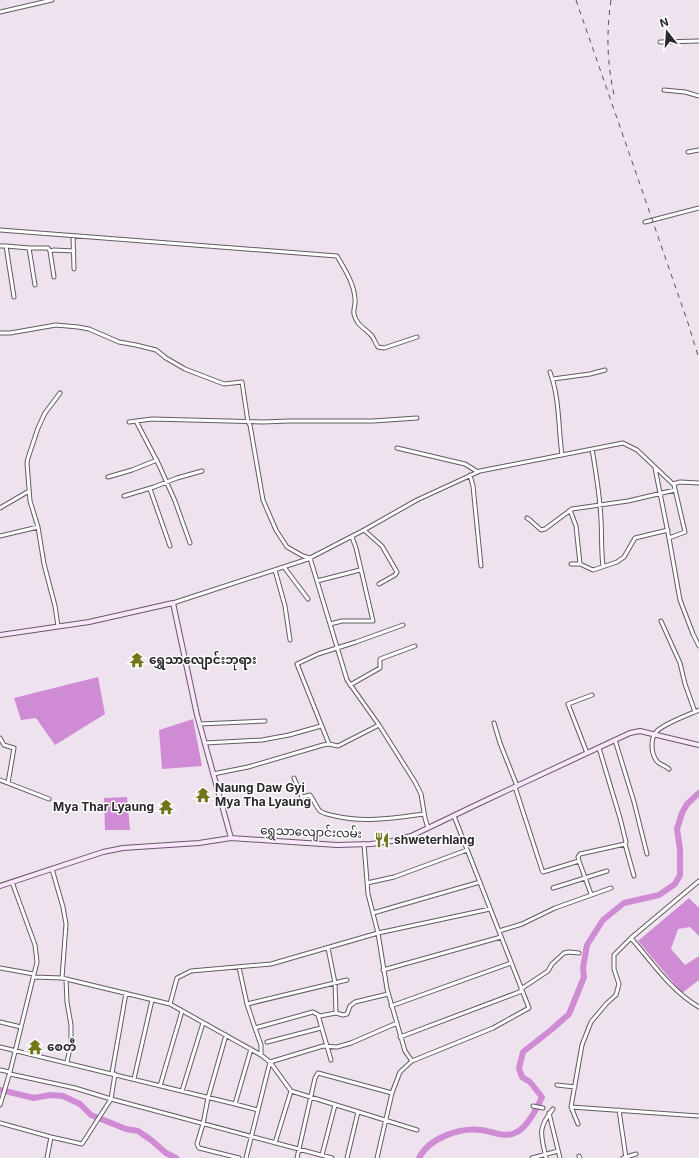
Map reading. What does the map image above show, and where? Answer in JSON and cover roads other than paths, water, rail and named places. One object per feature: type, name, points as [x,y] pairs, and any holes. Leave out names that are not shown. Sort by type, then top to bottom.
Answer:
[{"type":"street","points":[[0,12],[52,0]]},
{"type":"street","points":[[660,42],[699,41]]},
{"type":"street","points":[[664,90],[685,92],[699,96]]},
{"type":"street","points":[[688,152],[699,150]]},
{"type":"street","points":[[645,222],[699,208]]},
{"type":"street","points":[[0,230],[337,256],[354,290],[356,299],[354,314],[359,324],[372,336],[378,347],[384,348],[417,337]]},
{"type":"street","points":[[73,236],[74,269]]},
{"type":"street","points":[[0,246],[48,248],[50,251],[74,251]]},
{"type":"street","points":[[6,246],[14,297]]},
{"type":"street","points":[[29,248],[35,285]]},
{"type":"street","points":[[50,251],[54,277]]},
{"type":"street","points":[[0,333],[10,333],[56,325],[70,325],[89,329],[119,342],[156,350],[166,358],[185,369],[224,384],[242,382],[263,500],[276,530],[287,547],[302,556],[310,558]]},
{"type":"street","points":[[553,379],[590,374],[605,370]]},
{"type":"street","points":[[550,372],[553,379],[560,417],[559,435],[562,455]]},
{"type":"street","points":[[58,626],[55,606],[44,564],[38,528],[30,501],[28,458],[34,437],[45,413],[60,393]]},
{"type":"street","points":[[129,422],[152,419],[248,422],[373,422],[417,418]]},
{"type":"street","points":[[136,421],[157,460],[175,501],[190,543]]},
{"type":"street","points":[[0,635],[89,622],[173,603],[310,558],[352,537],[417,500],[478,472],[623,443],[637,450],[673,484],[685,532],[669,538]]},
{"type":"street","points":[[397,448],[465,464],[478,472]]},
{"type":"street","points":[[592,449],[600,504],[603,566]]},
{"type":"street","points":[[108,477],[132,470],[157,460]]},
{"type":"street","points":[[655,468],[668,530],[680,600],[699,646]]},
{"type":"street","points":[[124,496],[150,488],[166,481],[202,471]]},
{"type":"street","points":[[470,475],[473,486],[481,566]]},
{"type":"street","points":[[673,484],[680,482],[699,484]]},
{"type":"street","points":[[150,488],[170,546]]},
{"type":"street","points":[[527,518],[541,530],[545,529],[570,510],[579,507],[628,501],[675,490]]},
{"type":"street","points":[[0,508],[29,491]]},
{"type":"street","points":[[570,510],[576,526],[580,564]]},
{"type":"street","points":[[0,536],[38,528]]},
{"type":"street","points":[[364,530],[382,546],[397,572],[395,575],[379,584]]},
{"type":"street","points":[[571,564],[580,564],[593,570],[616,562],[624,557],[635,538],[668,530]]},
{"type":"street","points":[[330,624],[342,621],[373,620],[352,537]]},
{"type":"street","points":[[310,558],[347,680],[379,724],[415,782],[421,794],[428,828]]},
{"type":"street","points":[[284,567],[308,598]]},
{"type":"street","points":[[275,570],[285,606],[290,640]]},
{"type":"street","points":[[317,581],[360,570]]},
{"type":"street","points":[[173,603],[200,724],[231,838]]},
{"type":"street","points":[[661,621],[680,663],[685,684],[695,712]]},
{"type":"street","points":[[329,744],[297,664],[318,654],[338,649],[403,625]]},
{"type":"street","points":[[350,685],[380,668],[380,659],[416,646]]},
{"type":"street","points":[[588,753],[568,704],[592,694]]},
{"type":"street","points":[[669,769],[656,760],[652,747],[654,735],[662,727],[699,710]]},
{"type":"street","points":[[200,724],[265,721]]},
{"type":"street","points":[[494,723],[516,786],[542,870],[544,872],[579,861]]},
{"type":"street","points":[[213,774],[248,767],[329,744],[338,746],[379,724]]},
{"type":"street","points":[[205,743],[262,740],[289,735],[321,726]]},
{"type":"street","name":"ရွှေသာလျောင်းလမ်း","points":[[0,886],[103,852],[123,848],[199,843],[231,838],[337,845],[392,841],[410,836],[428,828],[630,733],[640,731],[699,745]]},
{"type":"street","points":[[0,738],[4,745],[14,748],[8,783]]},
{"type":"street","points":[[615,740],[634,802],[647,854]]},
{"type":"street","points":[[599,748],[620,818],[626,842],[625,844],[634,876]]},
{"type":"street","points":[[294,778],[302,797],[310,795],[320,811],[328,815],[347,819],[379,820],[424,814]]},
{"type":"street","points":[[0,780],[49,799]]},
{"type":"street","points":[[377,1158],[392,1093],[400,1072],[412,1061],[493,1028],[528,1008],[454,816]]},
{"type":"street","points":[[364,844],[368,894],[378,933],[388,994],[405,1051],[412,1061]]},
{"type":"street","points":[[591,894],[578,858],[580,854],[625,844]]},
{"type":"street","points":[[367,883],[400,875],[467,850]]},
{"type":"street","points":[[52,869],[63,906],[66,924],[62,978]]},
{"type":"street","points":[[553,888],[607,871]]},
{"type":"street","points":[[578,1124],[571,1107],[582,1045],[592,1022],[607,1003],[616,995],[619,984],[614,969],[614,955],[631,938],[699,881]]},
{"type":"street","points":[[0,1105],[8,1081],[37,962],[35,945],[12,882]]},
{"type":"street","points":[[373,913],[480,882]]},
{"type":"street","points":[[499,931],[522,924],[555,908],[610,888]]},
{"type":"street","points":[[170,1004],[177,978],[191,972],[271,964],[378,933],[490,909]]},
{"type":"street","points":[[383,970],[501,937]]},
{"type":"street","points":[[631,938],[671,986],[688,1001],[699,1007]]},
{"type":"street","points":[[328,948],[334,983],[336,1013]]},
{"type":"street","points":[[400,1037],[521,990],[548,971],[552,964],[564,953],[579,953]]},
{"type":"street","points":[[391,1006],[511,962]]},
{"type":"street","points":[[239,967],[248,1004],[261,1045],[261,1055]]},
{"type":"street","points":[[0,968],[34,976],[62,978],[170,1004],[261,1055],[270,1062],[291,1091],[417,1130]]},
{"type":"street","points":[[66,979],[66,1002],[71,1025],[71,1044],[66,1062]]},
{"type":"street","points":[[248,1004],[347,980]]},
{"type":"street","points":[[0,1123],[51,1138],[82,1144],[111,1099],[113,1074],[126,993]]},
{"type":"street","points":[[255,1028],[313,1012],[316,1012],[320,1016],[336,1013],[344,1015],[347,1014],[350,1006],[355,1002],[388,994]]},
{"type":"street","points":[[134,1079],[152,1000]]},
{"type":"street","points":[[160,1086],[182,1011]]},
{"type":"street","points":[[318,1015],[331,1060]]},
{"type":"street","points":[[0,1022],[21,1027]]},
{"type":"street","points":[[182,1091],[204,1023]]},
{"type":"street","points":[[270,1062],[326,1046],[337,1047],[351,1043],[397,1023]]},
{"type":"street","points":[[267,1042],[321,1028]]},
{"type":"street","points":[[226,1035],[208,1098],[203,1124],[196,1144],[199,1148],[239,1158]]},
{"type":"street","points":[[0,1047],[258,1110]]},
{"type":"street","points":[[235,1104],[251,1049]]},
{"type":"street","points":[[246,1158],[270,1062]]},
{"type":"street","points":[[0,1070],[75,1088],[332,1158]]},
{"type":"street","points":[[296,1158],[315,1078],[318,1073],[392,1093]]},
{"type":"street","points":[[557,1085],[575,1087]]},
{"type":"street","points":[[275,1143],[291,1091]]},
{"type":"street","points":[[322,1156],[335,1105]]},
{"type":"street","points":[[533,1106],[543,1108]]},
{"type":"street","points":[[571,1107],[699,1116]]},
{"type":"street","points":[[546,1156],[541,1135],[543,1121],[553,1109]]},
{"type":"street","points":[[619,1110],[625,1158],[636,1154]]},
{"type":"street","points":[[347,1158],[358,1112]]},
{"type":"street","points":[[549,1113],[560,1158]]},
{"type":"street","points":[[47,1158],[51,1138]]},
{"type":"street","points":[[532,1158],[546,1156],[558,1151]]},
{"type":"waterway","points":[[419,1158],[430,1145],[446,1135],[455,1132],[464,1130],[481,1130],[508,1135],[517,1132],[525,1126],[542,1097],[530,1082],[522,1077],[519,1068],[523,1052],[569,1014],[584,977],[583,968],[587,945],[603,920],[624,903],[659,895],[675,884],[680,875],[680,849],[677,829],[682,813],[687,804],[699,793]]},
{"type":"waterway","points":[[0,1090],[34,1098],[50,1095],[63,1096],[80,1104],[91,1115],[126,1129],[138,1131],[166,1153],[176,1158]]},
{"type":"railway","points":[[576,0],[688,323],[699,359]]},
{"type":"railway","points":[[611,0],[608,25],[608,50],[610,74],[615,99]]},
{"type":"place","name":"ရွှေသာလျောင်းဘုရား","points":[[137,660]]},
{"type":"place","name":"Naung Daw Gyi Mya Tha Lyaung","points":[[203,795]]},
{"type":"place","name":"Mya Thar Lyaung","points":[[166,807]]},
{"type":"place","name":"shweterhlang","points":[[382,840]]},
{"type":"place","name":"စေတီ","points":[[35,1047]]}]
